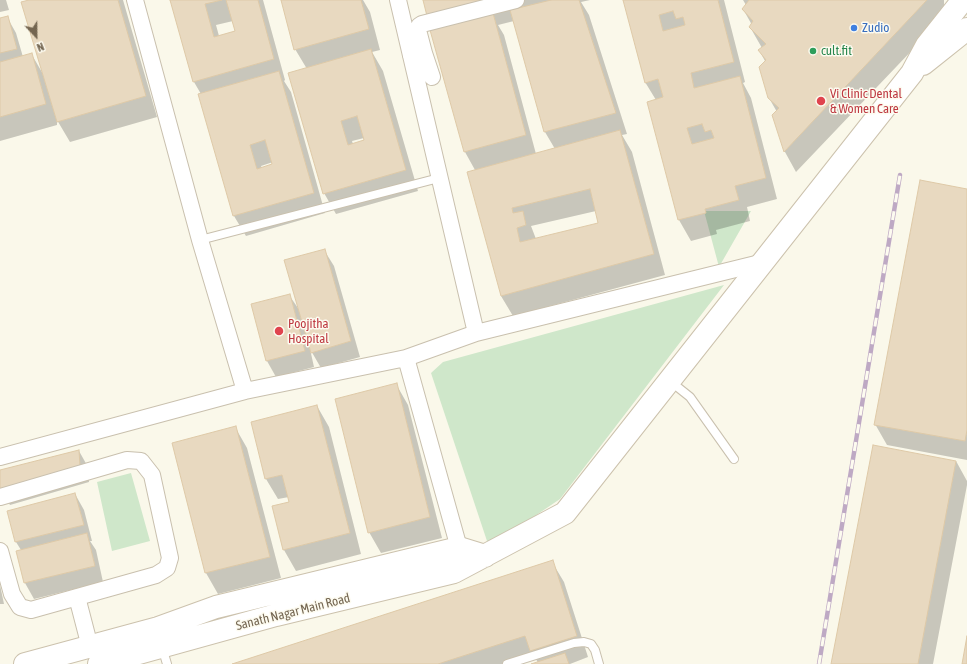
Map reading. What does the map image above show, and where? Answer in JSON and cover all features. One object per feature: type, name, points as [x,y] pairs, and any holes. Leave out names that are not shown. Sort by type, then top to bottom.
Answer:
[{"type":"street","points":[[135,0],[200,240],[245,391]]},
{"type":"street","points":[[398,0],[422,64]]},
{"type":"street","points":[[476,333],[439,178],[418,30],[419,26],[422,24],[516,0]]},
{"type":"street","points":[[912,72],[927,45],[963,0]]},
{"type":"street","points":[[912,72],[967,29]]},
{"type":"street","name":"Sanath Nagar Main Road","points":[[25,664],[95,655],[162,642],[454,572],[565,513],[912,72]]},
{"type":"street","points":[[1,455],[245,391],[406,358],[476,333],[764,262]]},
{"type":"street","points":[[406,358],[459,548]]},
{"type":"street","points":[[0,497],[127,460],[141,461],[152,475],[170,558],[167,568],[156,575],[31,610],[20,607],[12,594],[0,551]]},
{"type":"street","points":[[162,642],[216,607],[459,548],[484,556]]},
{"type":"street","points":[[77,597],[95,655]]},
{"type":"lane","points":[[200,240],[439,178]]},
{"type":"lane","points":[[670,381],[690,397],[734,459]]},
{"type":"lane","points":[[507,664],[574,643],[584,642],[591,644],[595,650],[599,664]]},
{"type":"green space","points":[[704,211],[751,211],[719,267]]},
{"type":"green space","points":[[724,285],[560,499],[489,547],[431,373],[443,362]]},
{"type":"green space","points":[[131,473],[150,541],[112,551],[97,482]]},
{"type":"building","points":[[29,0],[118,0],[146,96],[57,122],[21,2]]},
{"type":"building","points":[[170,0],[222,0],[205,4],[214,37],[235,31],[226,0],[258,0],[274,59],[193,82]]},
{"type":"building","points":[[281,0],[361,0],[369,29],[294,50]]},
{"type":"building","points":[[423,0],[503,0],[428,20]]},
{"type":"building","points":[[551,0],[579,0],[616,113],[544,132],[510,10]]},
{"type":"building","points":[[623,0],[718,0],[734,62],[691,73],[694,88],[740,76],[766,178],[735,186],[739,200],[705,209],[706,213],[678,220],[647,102],[663,97],[658,79],[645,83]],"holes":[[[673,11],[676,19],[683,17],[685,25],[663,31],[659,15]],[[702,124],[705,132],[711,130],[714,138],[692,144],[687,128]]]},
{"type":"building","points":[[749,0],[927,0],[784,152],[772,115],[779,108],[768,98],[759,67],[766,60],[758,50],[766,44],[749,27],[753,21],[742,9]]},
{"type":"building","points":[[493,13],[526,135],[464,152],[430,30]]},
{"type":"building","points":[[8,16],[17,49],[0,53],[0,18]]},
{"type":"building","points":[[371,49],[406,170],[323,194],[288,73]],"holes":[[[357,116],[364,140],[348,145],[341,121]]]},
{"type":"building","points":[[32,53],[46,104],[0,117],[0,62]]},
{"type":"building","points":[[279,71],[314,193],[233,216],[198,94]],"holes":[[[265,140],[272,164],[257,169],[250,145]]]},
{"type":"building","points":[[620,130],[654,254],[501,296],[467,172]],"holes":[[[590,189],[598,223],[520,242],[517,228],[526,225],[523,211],[513,213],[512,208]]]},
{"type":"building","points":[[920,180],[967,189],[967,430],[965,441],[874,425]]},
{"type":"building","points":[[325,249],[351,341],[311,353],[284,260]]},
{"type":"building","points":[[290,294],[305,351],[266,361],[251,304]]},
{"type":"building","points":[[397,383],[430,517],[368,533],[335,399]]},
{"type":"building","points":[[317,405],[350,533],[283,550],[272,506],[289,502],[282,475],[265,479],[251,422]]},
{"type":"building","points":[[236,426],[270,557],[205,573],[172,443]]},
{"type":"building","points":[[873,445],[956,461],[918,664],[831,664]]},
{"type":"building","points":[[79,450],[80,466],[0,490],[0,470]]},
{"type":"building","points":[[75,493],[84,525],[15,542],[7,511]]},
{"type":"building","points":[[87,533],[95,566],[24,583],[16,551]]},
{"type":"building","points":[[553,560],[577,636],[530,651],[525,636],[438,664],[232,664]]},
{"type":"building","points":[[967,636],[967,664],[962,664]]},
{"type":"building","points":[[565,653],[569,664],[531,664]]},
{"type":"railway","points":[[819,664],[900,175]]},
{"type":"place","name":"Zudio","points":[[854,28]]},
{"type":"place","name":"cult.fit","points":[[813,51]]},
{"type":"place","name":"Vi Clinic Dental & Women Care","points":[[821,101]]},
{"type":"place","name":"Poojitha Hospital","points":[[279,331]]}]
